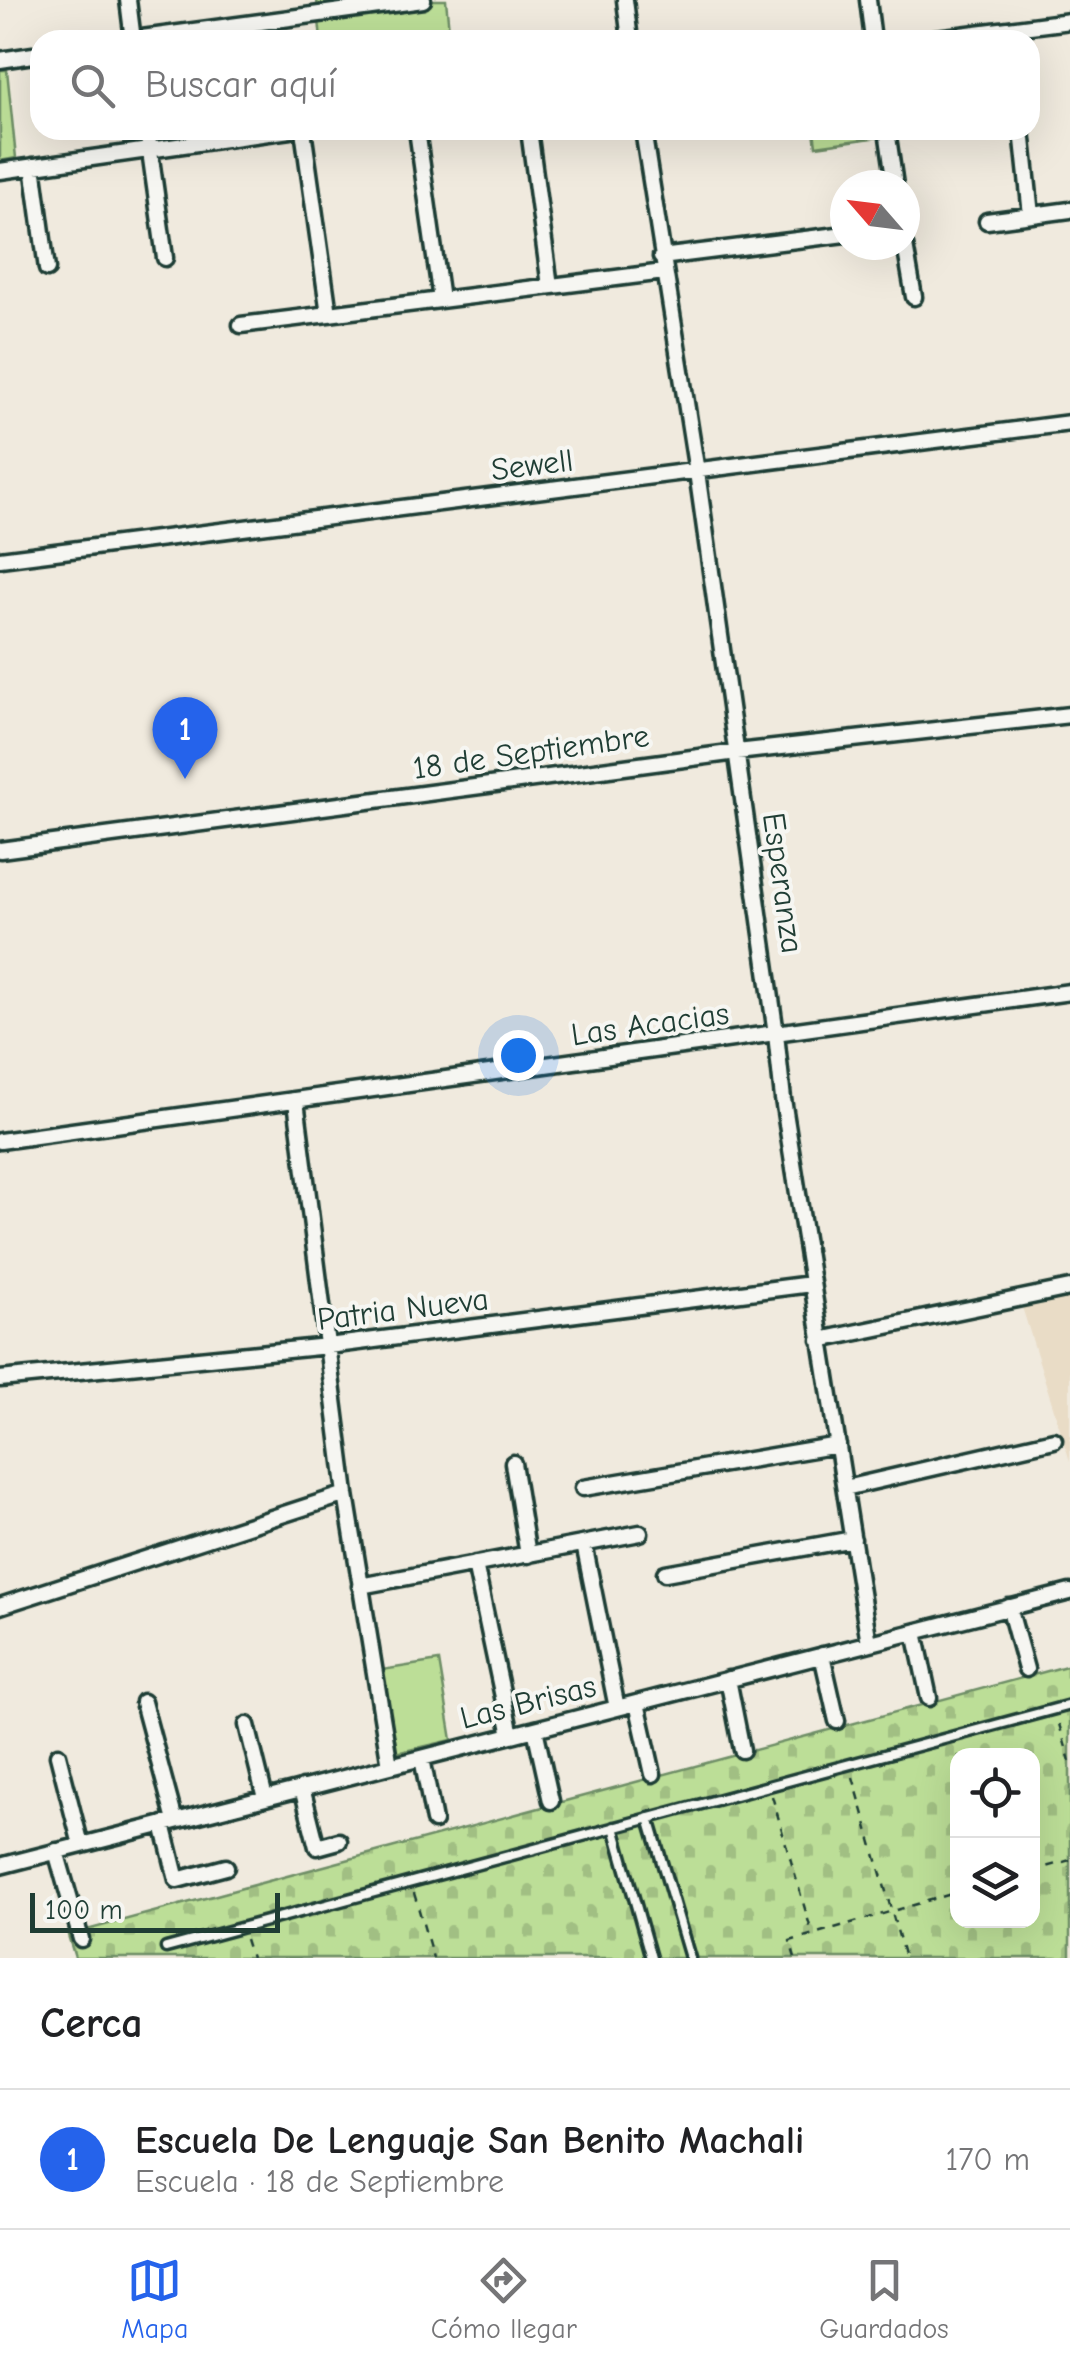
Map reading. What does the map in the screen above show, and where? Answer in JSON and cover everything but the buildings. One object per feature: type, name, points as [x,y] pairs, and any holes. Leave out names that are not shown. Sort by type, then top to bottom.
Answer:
[{"type":"street","points":[[128,0],[130,30]]},
{"type":"street","points":[[204,30],[423,0]]},
{"type":"street","points":[[624,0],[628,30]]},
{"type":"street","points":[[868,0],[872,30]]},
{"type":"street","points":[[1030,30],[1070,21]]},
{"type":"street","points":[[0,60],[30,56]]},
{"type":"street","points":[[149,140],[165,258]]},
{"type":"street","points":[[0,171],[216,140]]},
{"type":"street","points":[[304,140],[329,314]]},
{"type":"street","points":[[419,140],[441,300]]},
{"type":"street","points":[[530,140],[550,286]]},
{"type":"street","name":"Esperanza","points":[[644,140],[697,472],[783,1099],[870,1643]]},
{"type":"street","points":[[888,140],[893,170]]},
{"type":"street","points":[[1023,140],[1032,215]]},
{"type":"street","points":[[33,166],[47,269]]},
{"type":"street","points":[[987,220],[1070,210]]},
{"type":"street","points":[[242,325],[550,286],[830,236]]},
{"type":"street","points":[[907,260],[914,298]]},
{"type":"street","name":"Sewell","points":[[0,559],[1070,423]]},
{"type":"street","name":"18 de Septiembre","points":[[0,850],[737,752],[1070,715]]},
{"type":"street","name":"Las Acacias","points":[[0,1141],[1070,992]]},
{"type":"street","points":[[296,1101],[346,1494],[390,1766]]},
{"type":"street","name":"Patria Nueva","points":[[0,1379],[328,1346],[811,1284]]},
{"type":"street","points":[[820,1340],[1070,1288]]},
{"type":"street","points":[[845,1488],[1054,1440]]},
{"type":"street","points":[[583,1488],[838,1445]]},
{"type":"street","points":[[514,1463],[528,1554]]},
{"type":"street","points":[[0,1606],[346,1494]]},
{"type":"street","points":[[360,1586],[640,1533]]},
{"type":"street","points":[[666,1573],[853,1539]]},
{"type":"street","points":[[584,1544],[617,1708]]},
{"type":"street","points":[[476,1564],[510,1735]]},
{"type":"street","name":"Las Brisas","points":[[0,1866],[1070,1592]]},
{"type":"street","points":[[1010,1608],[1026,1669]]},
{"type":"street","points":[[915,1632],[929,1698]]},
{"type":"street","points":[[822,1655],[837,1721]]},
{"type":"street","points":[[728,1680],[742,1750]]},
{"type":"street","points":[[143,1702],[169,1822],[176,1880],[226,1866]]},
{"type":"street","points":[[637,1703],[654,1774]]},
{"type":"street","points":[[247,1724],[266,1798]]},
{"type":"street","points":[[535,1729],[550,1801]]},
{"type":"street","points":[[58,1755],[81,1845]]},
{"type":"street","points":[[422,1758],[434,1821]]},
{"type":"street","points":[[302,1788],[316,1847],[339,1841]]},
{"type":"street","points":[[56,1851],[80,1939]]},
{"type":"lane","points":[[166,1948],[1070,1704]]},
{"type":"lane","points":[[650,1818],[690,1958]]},
{"type":"lane","points":[[614,1827],[651,1958]]},
{"type":"path","points":[[1055,1708],[1070,1760]]},
{"type":"path","points":[[849,1764],[905,1958]]},
{"type":"path","points":[[769,1786],[812,1934]]},
{"type":"path","points":[[1040,1869],[1070,1860]]},
{"type":"path","points":[[410,1882],[432,1958]]},
{"type":"path","points":[[794,1958],[790,1941],[950,1894]]},
{"type":"path","points":[[242,1928],[251,1958]]},
{"type":"shaded area","points":[[1070,1297],[1070,1461],[1022,1307]]},
{"type":"green space","points":[[317,0],[446,0],[449,30],[320,30]]},
{"type":"green space","points":[[0,70],[7,70],[16,158],[0,161]]},
{"type":"green space","points":[[815,140],[858,140],[816,146]]},
{"type":"green space","points":[[439,1661],[452,1740],[396,1753],[382,1670]]},
{"type":"green space","points":[[1070,1665],[1070,1958],[75,1958],[68,1935]]},
{"type":"place","name":"Escuela De Lenguaje San Benito Machali","points":[[185,779]]}]
